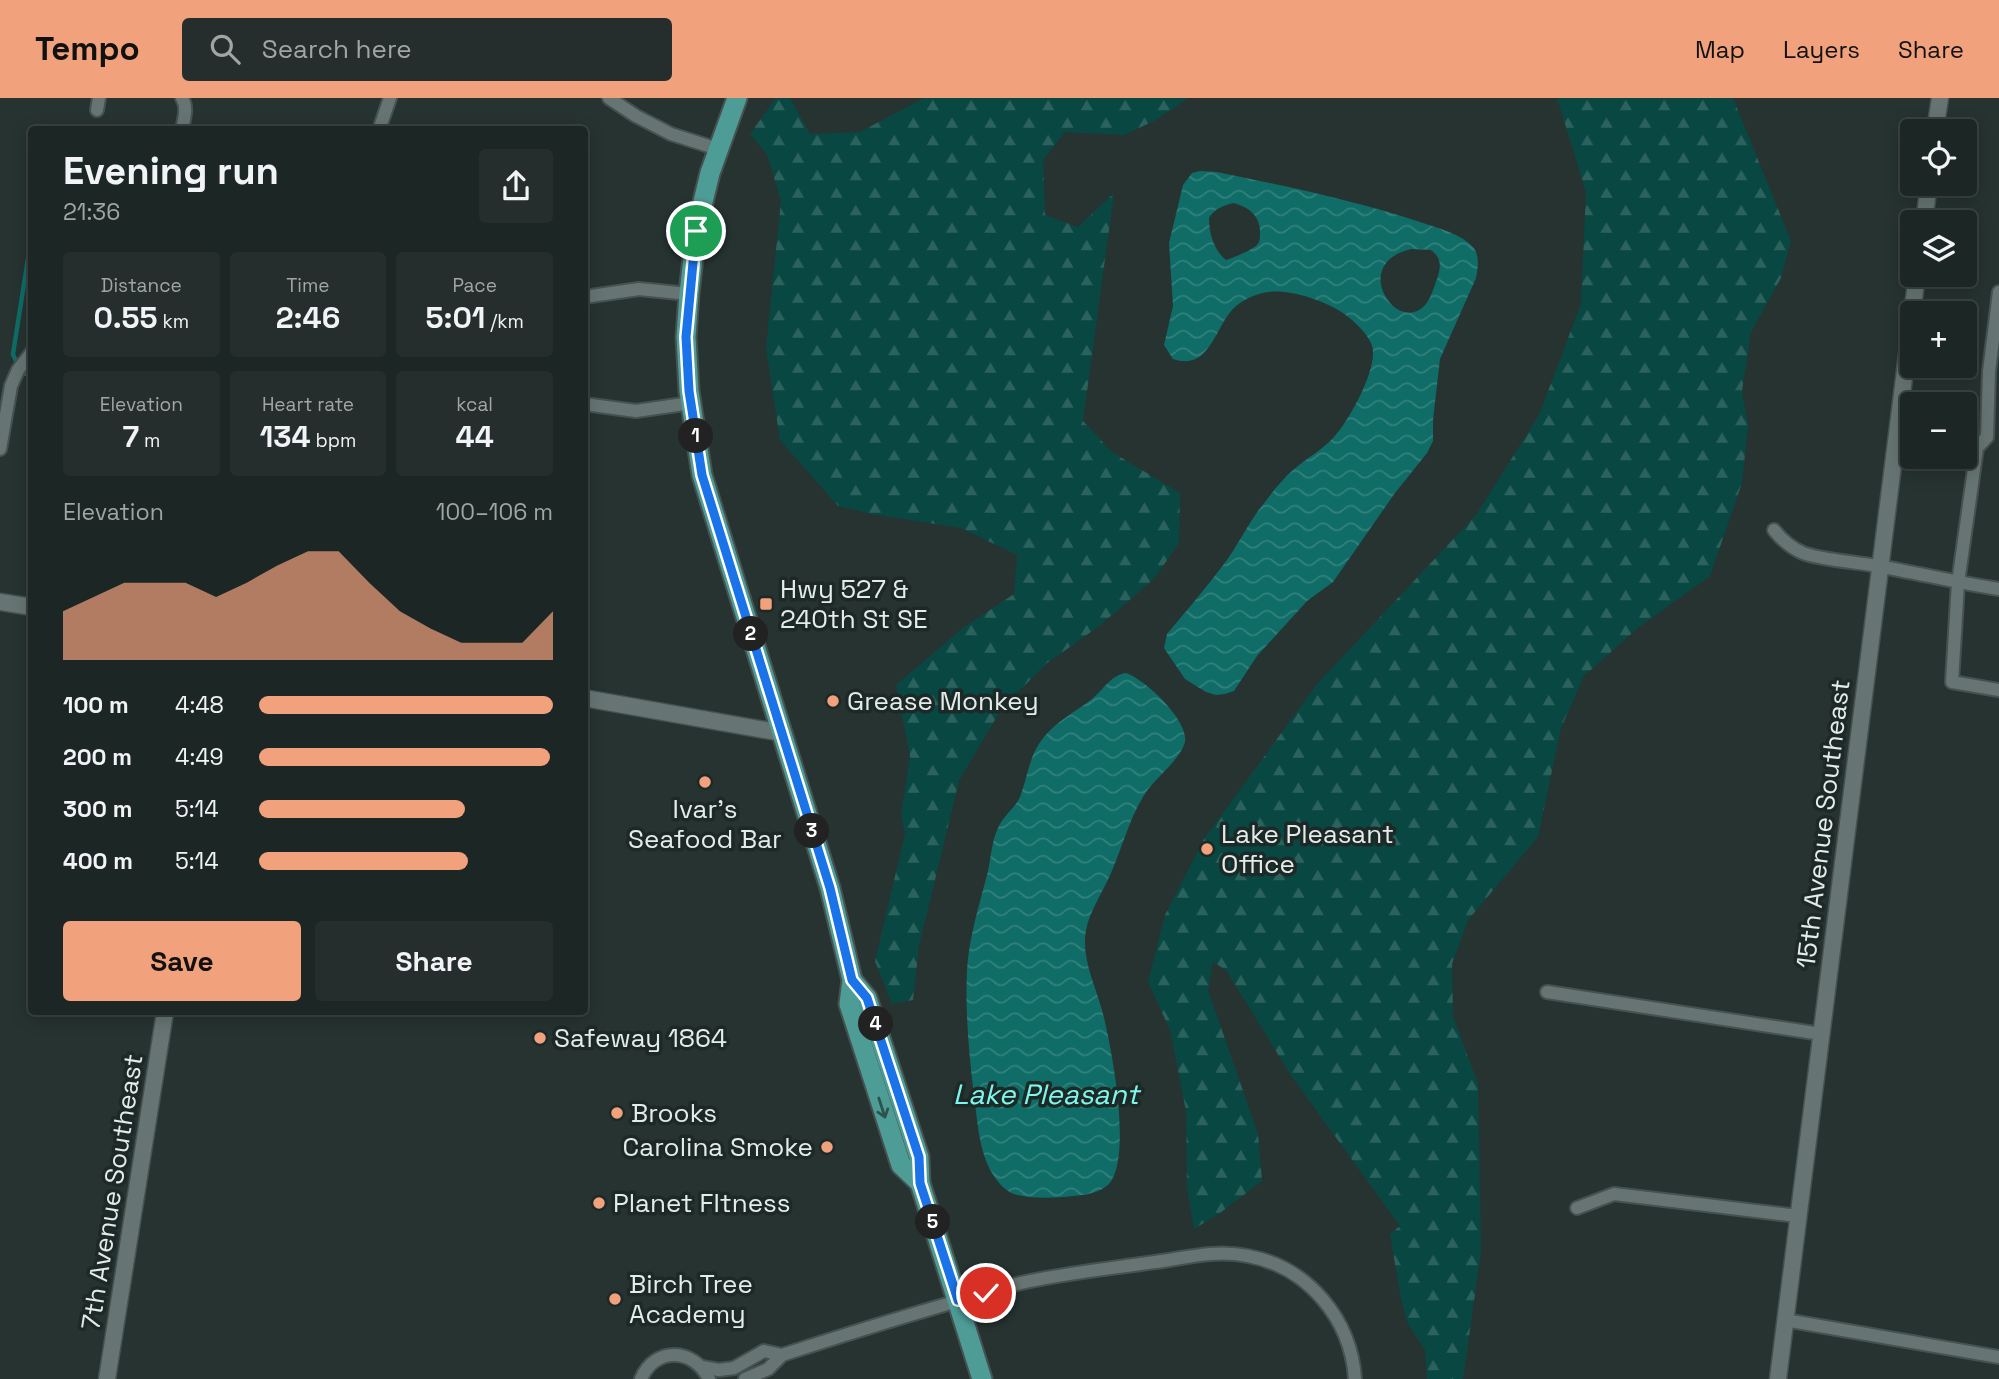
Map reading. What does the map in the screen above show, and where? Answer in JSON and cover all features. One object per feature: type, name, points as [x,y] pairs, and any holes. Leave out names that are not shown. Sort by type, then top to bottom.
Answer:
[{"type":"main road","points":[[737,98],[710,173],[696,231],[689,294],[686,337],[691,403],[702,475],[830,888],[852,980],[849,1004],[901,1165],[920,1183],[982,1379]]},
{"type":"street","points":[[182,98],[185,109],[183,126]]},
{"type":"street","points":[[380,126],[390,98]]},
{"type":"street","points":[[609,98],[671,134],[718,149]]},
{"type":"street","points":[[1937,119],[1940,98]]},
{"type":"street","name":"15th Avenue Southeast","points":[[1778,1379],[1915,287]]},
{"type":"street","points":[[588,296],[639,289],[689,294]]},
{"type":"street","points":[[1999,292],[1989,372],[1993,438],[1977,448],[1958,583],[1952,682],[1999,690]]},
{"type":"street","points":[[0,449],[10,386],[25,360]]},
{"type":"street","points":[[588,405],[636,411],[691,403]]},
{"type":"street","points":[[1774,530],[1790,547],[1805,554],[1999,589]]},
{"type":"street","points":[[0,602],[28,606]]},
{"type":"street","points":[[588,699],[782,733]]},
{"type":"street","points":[[1547,992],[1821,1034]]},
{"type":"street","name":"7th Avenue Southeast","points":[[107,1379],[165,1015]]},
{"type":"street","points":[[1577,1208],[1614,1194],[1798,1216]]},
{"type":"street","points":[[746,1379],[768,1369],[782,1355],[1016,1284],[1169,1261],[1201,1253],[1228,1253],[1250,1256],[1283,1267],[1307,1283],[1340,1323],[1350,1350],[1355,1379]]},
{"type":"street","points":[[1785,1321],[1999,1357]]},
{"type":"street","points":[[641,1379],[649,1366],[670,1355],[693,1360],[705,1373],[734,1367],[764,1351],[782,1355]]},
{"type":"green space","points":[[776,98],[790,98],[810,134],[860,132],[924,98],[1188,98],[1156,120],[1124,135],[1065,132],[1043,160],[1045,215],[1078,227],[1114,193],[1083,421],[1112,452],[1180,493],[1179,543],[1154,579],[1098,627],[1047,663],[1002,708],[959,781],[919,946],[913,1000],[892,1004],[875,961],[905,834],[901,815],[910,756],[896,685],[963,628],[1014,594],[1017,555],[961,528],[838,506],[780,440],[766,348],[781,201],[767,154],[750,134]]},
{"type":"green space","points":[[1557,98],[1733,98],[1791,241],[1781,278],[1751,332],[1742,391],[1748,426],[1742,483],[1710,576],[1639,627],[1584,676],[1561,728],[1538,837],[1468,920],[1452,964],[1453,1016],[1478,1084],[1481,1251],[1463,1379],[1427,1379],[1425,1350],[1408,1324],[1401,1299],[1390,1234],[1400,1226],[1290,1074],[1226,970],[1213,962],[1208,990],[1258,1134],[1262,1181],[1194,1229],[1187,1188],[1186,1111],[1170,1030],[1148,982],[1165,915],[1204,839],[1317,684],[1476,515],[1539,415],[1581,304],[1586,192]]},
{"type":"water","points":[[1217,172],[1395,214],[1462,238],[1473,247],[1478,262],[1476,278],[1440,359],[1433,441],[1427,453],[1395,493],[1333,582],[1307,601],[1257,656],[1234,691],[1216,695],[1185,679],[1164,648],[1167,634],[1224,564],[1278,485],[1329,442],[1340,429],[1367,380],[1373,355],[1367,336],[1340,311],[1312,298],[1268,292],[1237,305],[1203,354],[1185,361],[1173,359],[1164,345],[1173,306],[1169,243],[1183,185],[1192,173]],"holes":[[[1234,203],[1250,210],[1256,218],[1260,239],[1255,247],[1226,260],[1213,241],[1209,218],[1220,208]],[[1412,249],[1431,250],[1435,253],[1440,263],[1439,271],[1426,304],[1414,312],[1403,312],[1392,305],[1384,294],[1381,281],[1383,268],[1393,256]]]},
{"type":"water","name":"Lake Pleasant","points":[[1126,673],[1144,683],[1164,702],[1180,723],[1185,742],[1178,756],[1147,790],[1138,806],[1111,873],[1090,915],[1086,930],[1085,951],[1106,1026],[1118,1099],[1120,1126],[1116,1170],[1109,1184],[1092,1193],[1052,1198],[1017,1195],[1006,1190],[993,1175],[979,1135],[967,1017],[967,970],[972,932],[996,833],[1020,797],[1036,749],[1054,727],[1092,699],[1112,680]]},
{"type":"waterway","points":[[28,258],[13,354],[21,373],[28,374]]},
{"type":"place","name":"Hwy 527 & 240th St SE","points":[[766,604]]},
{"type":"place","name":"Grease Monkey","points":[[833,701]]},
{"type":"place","name":"Ivar's Seafood Bar","points":[[705,782]]},
{"type":"place","name":"Lake Pleasant Office","points":[[1207,849]]},
{"type":"place","name":"Safeway 1864","points":[[540,1038]]},
{"type":"place","name":"Brooks","points":[[617,1113]]},
{"type":"place","name":"Carolina Smoke","points":[[827,1147]]},
{"type":"place","name":"Planet FItness","points":[[599,1203]]},
{"type":"place","name":"Birch Tree Academy","points":[[615,1299]]},
{"type":"route","points":[[696,231],[686,337],[689,391],[702,475],[830,888],[852,980],[867,998],[919,1157],[920,1183],[958,1300],[986,1293]]}]
